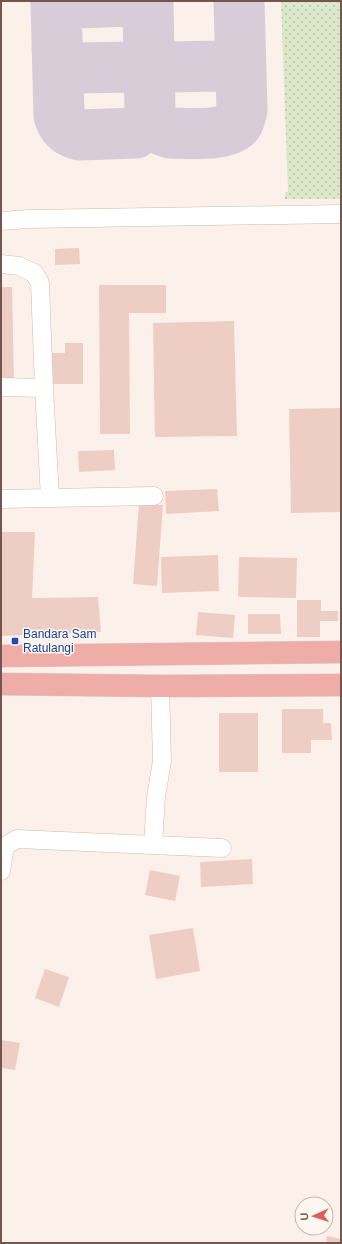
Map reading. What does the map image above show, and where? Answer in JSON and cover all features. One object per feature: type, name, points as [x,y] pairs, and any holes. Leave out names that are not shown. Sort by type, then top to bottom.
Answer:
[{"type":"highway","points":[[1,656],[341,652]]},
{"type":"highway","points":[[1,684],[160,686],[341,685]]},
{"type":"street","points":[[1,221],[29,219],[341,214]]},
{"type":"street","points":[[1,264],[19,266],[34,273],[40,283],[50,498]]},
{"type":"street","points":[[1,387],[44,388]]},
{"type":"street","points":[[1,499],[154,496]]},
{"type":"street","points":[[153,845],[156,797],[162,761],[160,686]]},
{"type":"street","points":[[1,871],[5,846],[9,839],[222,848]]},
{"type":"green space","points":[[281,1],[341,1],[341,199],[285,199],[285,192],[288,192]]},
{"type":"building","points":[[79,248],[80,264],[55,265],[55,249]]},
{"type":"building","points":[[99,285],[166,285],[166,313],[129,313],[130,434],[100,434]]},
{"type":"building","points":[[1,287],[12,287],[14,383],[1,383]]},
{"type":"building","points":[[234,321],[237,436],[155,437],[153,323]]},
{"type":"building","points":[[65,343],[83,343],[83,384],[51,384],[51,353],[65,353]]},
{"type":"building","points":[[341,408],[341,512],[291,513],[289,409]]},
{"type":"building","points":[[114,450],[115,470],[79,472],[78,451]]},
{"type":"building","points":[[217,489],[219,511],[166,514],[165,491]]},
{"type":"building","points":[[139,504],[163,505],[157,586],[133,584]]},
{"type":"building","points":[[1,532],[35,532],[32,598],[98,597],[101,632],[1,636]]},
{"type":"building","points":[[218,555],[219,591],[162,593],[161,557]]},
{"type":"building","points":[[239,557],[297,558],[296,598],[238,597]]},
{"type":"building","points":[[297,600],[321,600],[321,611],[338,611],[338,621],[320,621],[320,637],[297,637]]},
{"type":"building","points":[[198,612],[235,615],[233,638],[196,635]]},
{"type":"building","points":[[248,614],[280,614],[281,634],[248,634]]},
{"type":"building","points":[[282,709],[323,709],[323,723],[331,723],[332,740],[311,740],[311,753],[282,753]]},
{"type":"building","points":[[219,713],[258,713],[258,772],[219,772]]},
{"type":"building","points":[[252,859],[253,884],[201,887],[200,862]]},
{"type":"building","points":[[150,870],[180,876],[175,901],[145,895]]},
{"type":"building","points":[[193,928],[200,971],[156,979],[149,935]]},
{"type":"building","points":[[45,969],[69,977],[59,1007],[35,998]]},
{"type":"building","points":[[1,1040],[20,1043],[15,1070],[1,1068]]},
{"type":"building","points":[[327,1236],[341,1239],[341,1243],[326,1243]]},
{"type":"taxiway","points":[[56,1],[59,115],[66,128],[80,135],[135,133],[147,124],[150,115],[148,1]]},
{"type":"taxiway","points":[[70,1],[74,3],[133,1]]},
{"type":"taxiway","points":[[150,115],[158,127],[170,133],[215,133],[224,131],[237,124],[242,110],[239,1]]},
{"type":"taxiway","points":[[57,49],[64,62],[77,68],[134,67],[143,60],[149,49],[156,61],[169,67],[219,66],[227,64],[236,57],[240,46]]},
{"type":"place","name":"Bandara Sam Ratulangi","points":[[15,641]]}]
